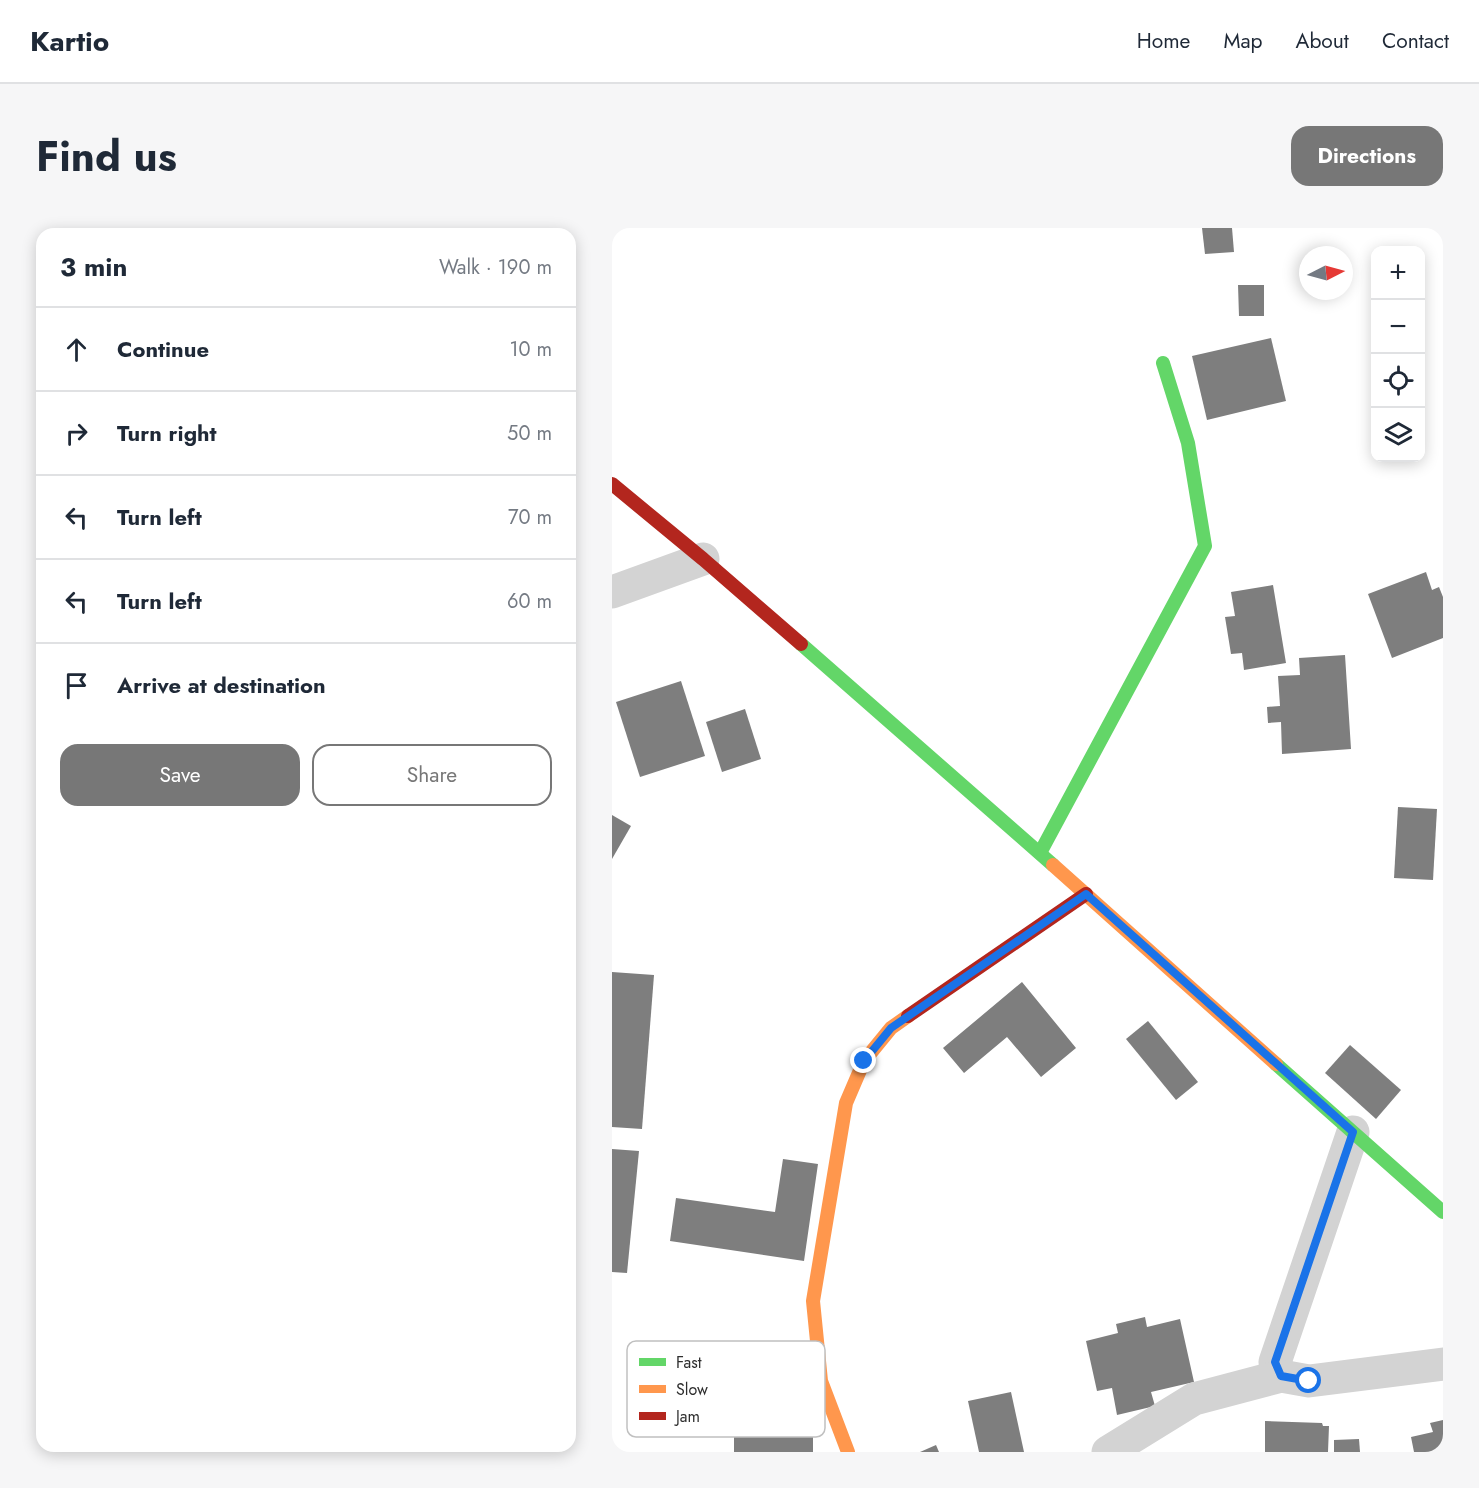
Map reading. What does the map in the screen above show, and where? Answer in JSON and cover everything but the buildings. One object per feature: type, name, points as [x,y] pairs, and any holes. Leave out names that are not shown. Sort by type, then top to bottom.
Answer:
[{"type":"street","points":[[1040,853],[1204,546],[1188,443],[1163,363]]},
{"type":"street","points":[[612,484],[703,559],[1040,853],[1443,1212]]},
{"type":"street","points":[[612,592],[703,559]]},
{"type":"street","points":[[817,1341],[813,1301],[846,1103],[864,1061],[891,1028],[1086,894]]},
{"type":"street","points":[[1281,1376],[1275,1362],[1353,1132]]},
{"type":"street","points":[[1108,1452],[1194,1399],[1281,1376],[1309,1381],[1443,1364]]},
{"type":"street","points":[[825,1392],[848,1452]]},
{"type":"traffic: fast","points":[[1040,853],[1205,546],[1188,443],[1163,363]]},
{"type":"traffic: fast","points":[[801,644],[1053,865]]},
{"type":"traffic: fast","points":[[1276,1064],[1443,1212]]},
{"type":"traffic: slow","points":[[1053,865],[1276,1064]]},
{"type":"traffic: slow","points":[[817,1341],[813,1301],[846,1103],[864,1061],[891,1028],[908,1016]]},
{"type":"traffic: slow","points":[[825,1392],[848,1452]]},
{"type":"traffic: jam","points":[[612,484],[801,644]]},
{"type":"traffic: jam","points":[[908,1016],[1086,894]]},
{"type":"route","points":[[864,1061],[891,1028],[1086,894],[1353,1132],[1275,1362],[1281,1376],[1309,1381]]}]
